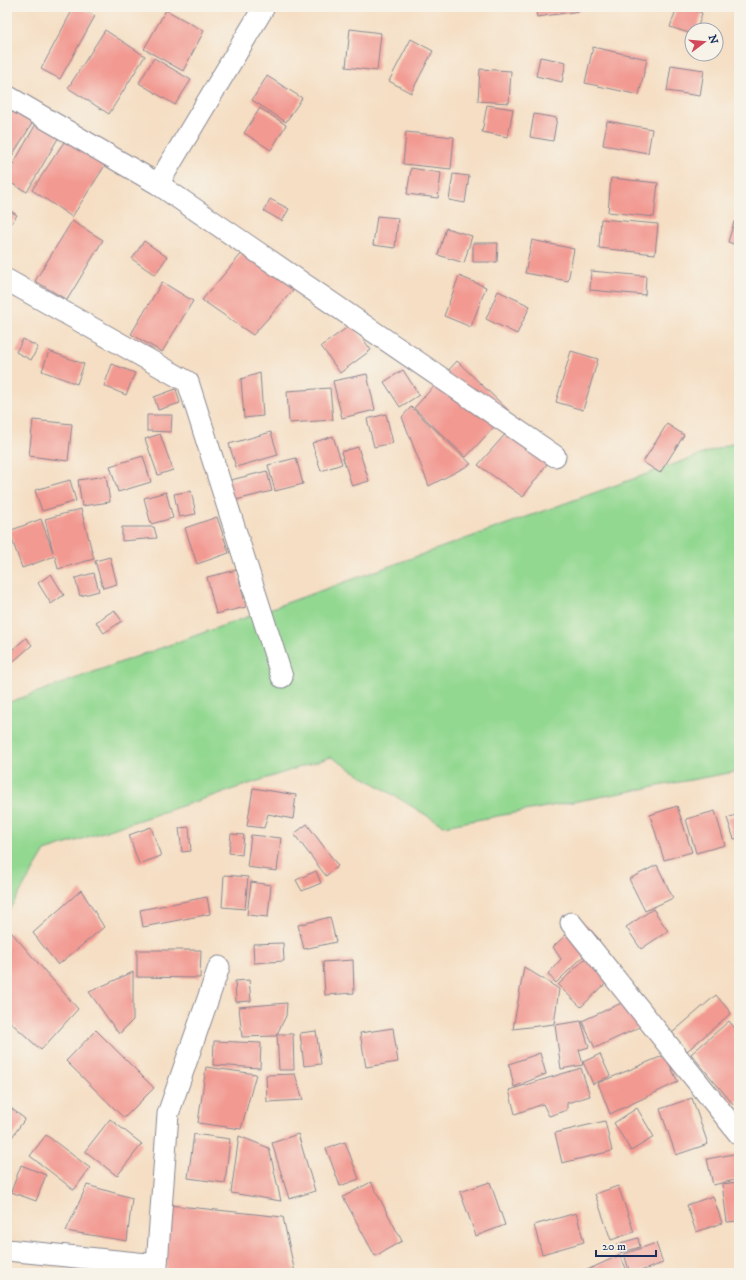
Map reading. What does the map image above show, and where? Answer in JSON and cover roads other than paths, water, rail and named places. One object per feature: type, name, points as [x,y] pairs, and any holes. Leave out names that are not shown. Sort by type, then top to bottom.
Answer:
[{"type":"street","points":[[158,184],[264,7]]},
{"type":"street","points":[[7,96],[158,184],[555,456]]},
{"type":"street","points":[[7,280],[188,382],[282,677]]},
{"type":"street","points":[[571,923],[739,1134]]},
{"type":"street","points":[[7,1250],[157,1269],[168,1114],[219,967]]}]
